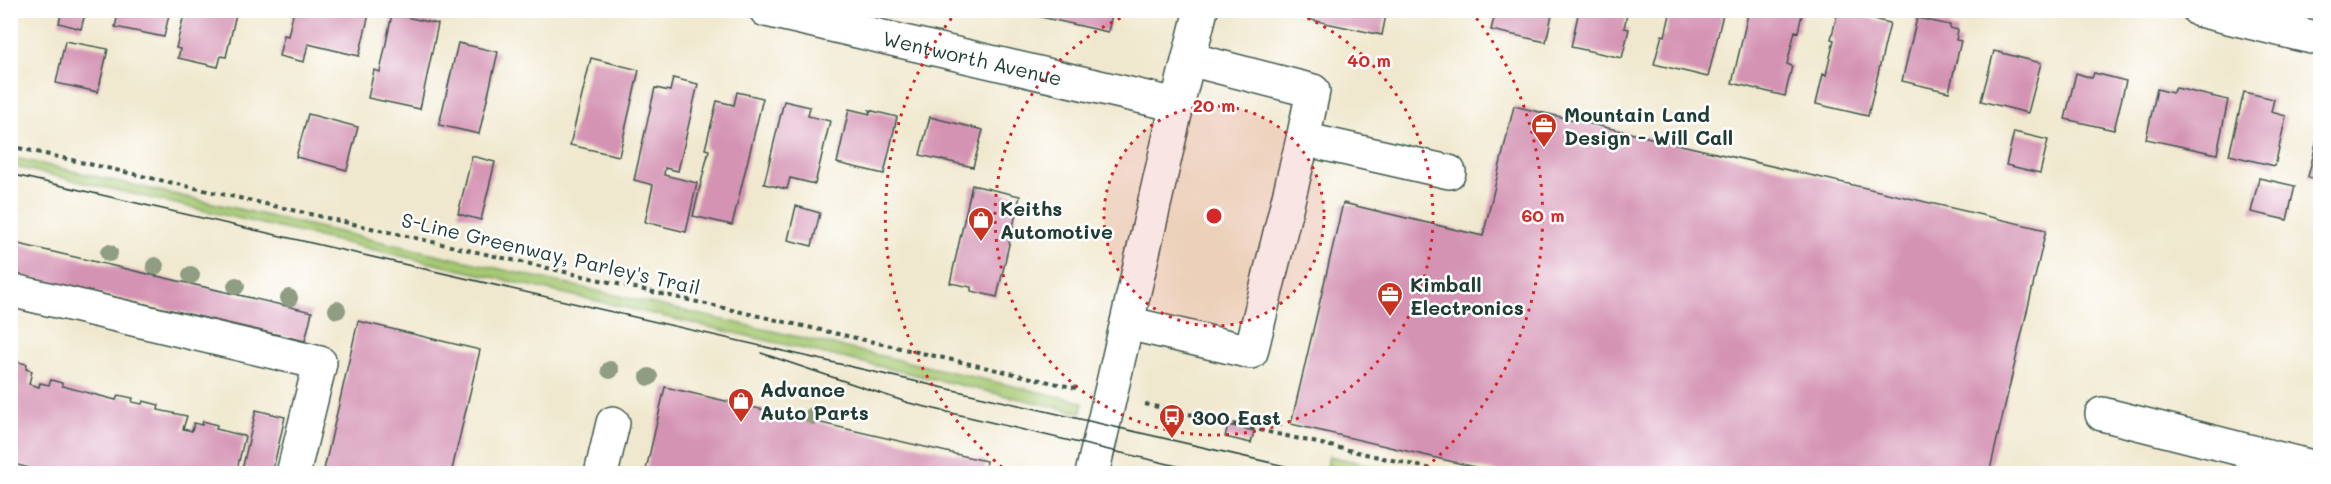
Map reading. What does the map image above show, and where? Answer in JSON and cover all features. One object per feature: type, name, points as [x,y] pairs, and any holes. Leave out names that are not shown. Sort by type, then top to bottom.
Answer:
[{"type":"street","name":"Wentworth Avenue","points":[[766,10],[1177,105]]},
{"type":"street","points":[[1092,474],[1201,10]]},
{"type":"street","points":[[2199,10],[2320,39]]},
{"type":"street","points":[[1127,323],[1251,352],[1303,139],[1314,91],[1189,59]]},
{"type":"street","points":[[1303,139],[1449,172]]},
{"type":"street","points":[[10,290],[320,363],[293,474]]},
{"type":"street","points":[[2102,414],[2320,469]]},
{"type":"street","points":[[601,474],[613,423]]},
{"type":"path","name":"S-Line Greenway, Parley's Trail","points":[[10,146],[1085,390]]},
{"type":"path","points":[[1135,402],[1454,474]]},
{"type":"green space","points":[[11,157],[1083,402],[1081,413],[11,166]]},
{"type":"green space","points":[[1329,456],[1406,473],[1360,473],[1327,466]]},
{"type":"building","points":[[62,10],[86,10],[81,29],[59,23]]},
{"type":"building","points":[[119,10],[170,10],[164,37],[115,27]]},
{"type":"building","points":[[185,10],[237,10],[226,57],[221,56],[218,67],[178,58],[180,49],[176,48]]},
{"type":"building","points":[[294,10],[370,10],[359,56],[308,44],[304,62],[279,56],[284,35],[288,36]]},
{"type":"building","points":[[1033,10],[1113,10],[1108,32],[1032,15]]},
{"type":"building","points":[[1309,10],[1387,10],[1382,35],[1307,19]]},
{"type":"building","points":[[1496,10],[1553,10],[1546,42],[1491,30]]},
{"type":"building","points":[[1579,10],[1628,10],[1624,28],[1629,29],[1622,58],[1571,47]]},
{"type":"building","points":[[1671,10],[1724,10],[1708,77],[1654,64],[1662,35],[1665,36]]},
{"type":"building","points":[[1749,10],[1803,10],[1787,64],[1792,66],[1785,96],[1732,83]]},
{"type":"building","points":[[1838,11],[1890,23],[1868,116],[1816,104],[1823,74],[1826,75]]},
{"type":"building","points":[[392,14],[438,24],[420,109],[368,98],[374,70],[380,72]]},
{"type":"building","points":[[1917,18],[1950,25],[1950,28],[1958,30],[1956,40],[1961,41],[1949,92],[1902,81]]},
{"type":"building","points":[[65,41],[108,49],[98,92],[56,83]]},
{"type":"building","points":[[458,43],[498,52],[479,134],[439,125]]},
{"type":"building","points":[[1994,51],[2041,63],[2028,113],[1981,101]]},
{"type":"building","points":[[591,58],[639,70],[619,156],[570,145]]},
{"type":"building","points":[[2076,73],[2092,78],[2094,73],[2126,81],[2114,130],[2065,119]]},
{"type":"building","points":[[673,78],[698,84],[678,171],[665,168],[664,175],[697,183],[686,232],[645,222],[653,185],[634,180],[655,88],[670,91]]},
{"type":"building","points":[[2176,88],[2228,100],[2217,154],[2146,139],[2157,89],[2172,93]]},
{"type":"building","points":[[737,92],[763,98],[732,225],[693,216],[709,150],[705,149],[717,101],[734,105]]},
{"type":"building","points":[[2244,92],[2274,99],[2271,112],[2286,116],[2275,166],[2229,155]]},
{"type":"building","points":[[784,101],[810,107],[808,116],[830,121],[815,184],[790,178],[787,189],[764,184]]},
{"type":"building","points":[[1514,106],[2046,230],[1989,474],[1505,474],[1291,424],[1343,203],[1483,236]]},
{"type":"building","points":[[849,109],[870,114],[869,110],[897,117],[884,174],[837,163]]},
{"type":"building","points":[[308,114],[358,127],[347,170],[296,157]]},
{"type":"building","points":[[930,117],[983,130],[973,167],[920,155]]},
{"type":"building","points":[[2320,128],[2320,180],[2308,177]]},
{"type":"building","points":[[2014,132],[2048,140],[2040,173],[2006,165]]},
{"type":"building","points":[[472,156],[495,162],[481,220],[458,214]]},
{"type":"building","points":[[2259,178],[2295,186],[2287,220],[2251,212]]},
{"type":"building","points":[[972,185],[1020,196],[997,297],[971,291],[971,287],[950,283]]},
{"type":"building","points":[[796,206],[820,213],[812,246],[788,240]]},
{"type":"building","points":[[10,242],[312,312],[305,341],[10,273]]},
{"type":"building","points":[[358,321],[480,350],[451,474],[323,474]]},
{"type":"building","points":[[12,361],[27,364],[26,369],[32,371],[29,384],[39,387],[40,383],[49,385],[51,380],[62,383],[62,386],[116,400],[118,395],[133,398],[132,402],[142,404],[143,401],[159,405],[158,410],[187,416],[183,429],[192,431],[194,423],[202,425],[203,421],[217,425],[216,429],[245,436],[236,474],[51,474],[10,463]]},
{"type":"building","name":"Advance Auto Parts","points":[[665,387],[986,461],[984,474],[645,474]]},
{"type":"building","points":[[256,410],[285,417],[272,474],[241,474]]},
{"type":"building","points":[[1228,425],[1254,431],[1251,443],[1225,437]]},
{"type":"tram line","points":[[10,174],[1320,474]]},
{"type":"tram line","points":[[761,353],[909,403],[1211,474]]},
{"type":"place","name":"Mountain Land Design - Will Call","points":[[1544,149]]},
{"type":"place","name":"Keiths Automotive","points":[[981,243]]},
{"type":"place","name":"Kimball Electronics","points":[[1390,318]]},
{"type":"place","name":"Advance Auto Parts","points":[[741,424]]},
{"type":"place","name":"300 East","points":[[1172,440]]}]
